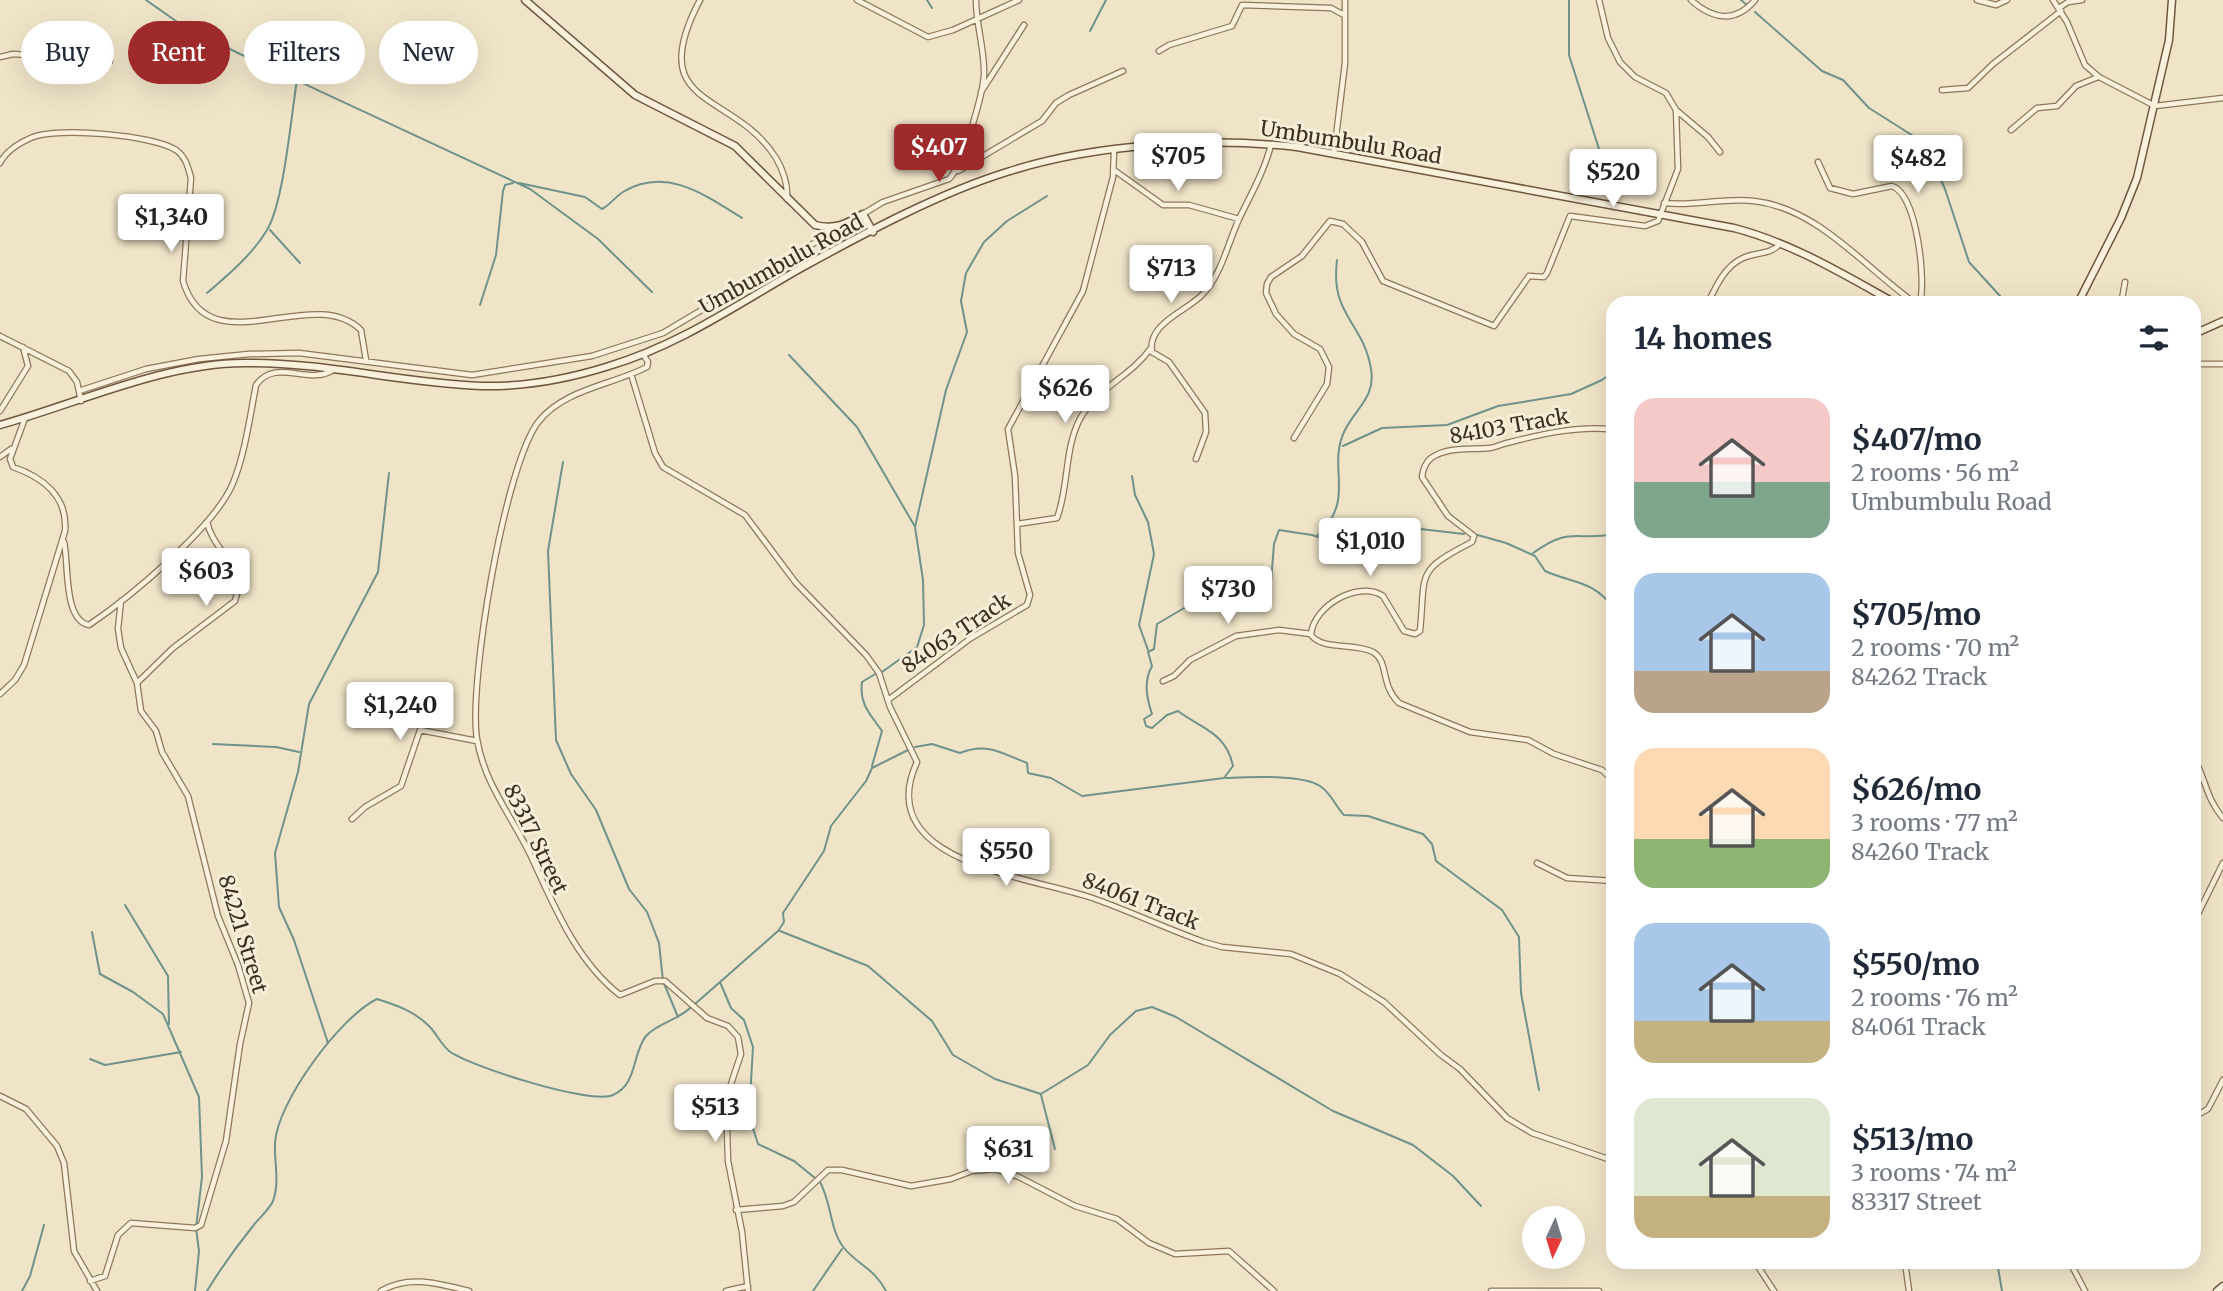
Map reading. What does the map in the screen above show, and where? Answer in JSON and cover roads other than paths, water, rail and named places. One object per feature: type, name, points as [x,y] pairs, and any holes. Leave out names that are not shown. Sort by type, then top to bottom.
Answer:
[{"type":"main road","points":[[525,0],[635,95],[735,146],[815,225],[841,227],[863,214],[873,232]]},
{"type":"main road","points":[[2081,296],[2131,196],[2169,40],[2172,0]]},
{"type":"main road","name":"Umbumbulu Road","points":[[0,425],[165,375],[215,365],[286,363],[471,385],[523,385],[610,366],[700,328],[805,266],[933,201],[1008,172],[1114,151],[1170,144],[1271,144],[1334,153],[1734,228],[1780,243],[1828,265],[1883,296]]},
{"type":"main road","points":[[2201,331],[2223,321]]},
{"type":"main road","points":[[2217,1291],[2223,1286]]},
{"type":"street","points":[[701,0],[682,53],[681,65],[689,84],[703,99],[751,127],[768,146],[780,166],[788,191],[787,200]]},
{"type":"street","points":[[857,0],[928,37],[976,21],[1019,0]]},
{"type":"street","points":[[957,171],[965,154],[985,73],[976,21],[976,0]]},
{"type":"street","points":[[1334,153],[1345,63],[1345,0]]},
{"type":"street","points":[[1599,0],[1608,38],[1620,62],[1635,77],[1666,93],[1676,110],[1708,137],[1720,152]]},
{"type":"street","points":[[1691,0],[1708,11],[1729,18],[1742,13],[1755,0]]},
{"type":"street","points":[[1977,0],[1996,5],[2007,0]]},
{"type":"street","points":[[2053,0],[2060,9],[2081,59],[2099,76],[2155,106],[2223,97]]},
{"type":"street","points":[[1942,90],[1968,88],[2068,2],[2082,0]]},
{"type":"street","points":[[1159,51],[1232,26],[1242,5],[1331,8],[1344,15]]},
{"type":"street","points":[[979,96],[1024,25]]},
{"type":"street","points":[[0,57],[21,55]]},
{"type":"street","points":[[863,214],[883,202],[949,179],[957,171],[1042,121],[1056,103],[1123,71]]},
{"type":"street","points":[[2011,130],[2036,108],[2057,106],[2077,86],[2099,76]]},
{"type":"street","points":[[1294,438],[1327,384],[1329,367],[1320,349],[1294,334],[1276,314],[1266,293],[1267,284],[1271,277],[1302,256],[1327,223],[1336,220],[1355,234],[1383,281],[1493,326],[1529,276],[1544,277],[1547,273],[1570,216],[1650,227],[1661,215],[1678,169],[1676,110]]},
{"type":"street","points":[[0,163],[11,150],[29,139],[58,134],[108,135],[176,150],[187,163],[191,178],[183,281],[188,296],[200,312],[230,321],[333,314],[361,330],[366,360]]},
{"type":"street","points":[[1017,524],[1057,518],[1079,421],[1104,389],[1135,368],[1152,347],[1158,327],[1178,315],[1208,288],[1265,168],[1271,144]]},
{"type":"street","name":"84063 Track","points":[[888,700],[971,638],[1027,605],[1030,595],[1018,553],[1008,429],[1083,291],[1114,170],[1114,151]]},
{"type":"street","points":[[1818,162],[1830,188],[1843,194],[1884,187],[1900,189],[1906,201],[1922,262],[1918,296]]},
{"type":"street","points":[[1114,170],[1163,205],[1189,205],[1239,219]]},
{"type":"street","points":[[1664,203],[1689,205],[1732,200],[1756,201],[1791,212],[1846,248],[1908,296]]},
{"type":"street","points":[[79,391],[146,369],[199,359],[299,353],[472,375],[592,356],[663,333],[816,243],[829,228]]},
{"type":"street","points":[[1712,296],[1730,267],[1745,257],[1773,251],[1780,243]]},
{"type":"street","points":[[2123,296],[2125,282]]},
{"type":"street","points":[[0,330],[9,340]]},
{"type":"street","points":[[0,336],[69,371],[79,391],[80,401]]},
{"type":"street","points":[[632,345],[635,357]]},
{"type":"street","points":[[0,411],[28,366],[23,347]]},
{"type":"street","points":[[1152,347],[1152,352],[1169,362],[1205,413],[1206,432],[1196,459]]},
{"type":"street","points":[[631,374],[647,367],[648,362],[643,354]]},
{"type":"street","points":[[2201,364],[2223,364]]},
{"type":"street","points":[[64,542],[70,608],[75,618],[89,625],[121,601],[206,521],[232,484],[256,385],[261,377],[270,372],[321,374],[334,369]]},
{"type":"street","name":"84061 Track","points":[[631,374],[655,453],[663,467],[745,515],[796,583],[866,655],[879,673],[888,700],[917,762],[909,785],[912,813],[921,830],[957,857],[998,874],[1094,898],[1204,942],[1222,947],[1291,954],[1340,974],[1384,1002],[1460,1069],[1507,1118],[1532,1133],[1606,1158]]},
{"type":"street","name":"83317 Street","points":[[631,374],[587,390],[550,409],[538,423],[520,456],[505,508],[491,588],[475,718],[477,741],[501,807],[529,851],[554,911],[603,979],[620,995],[629,994],[655,981],[665,981],[696,1009],[734,1030],[740,1048],[726,1099],[729,1173],[743,1232],[748,1288]]},
{"type":"street","points":[[471,385],[472,375]]},
{"type":"street","points":[[0,694],[15,680],[24,665],[30,639],[44,607],[64,542],[66,523],[57,498],[37,475],[13,467],[12,448],[25,418]]},
{"type":"street","name":"84103 Track","points":[[1311,634],[1315,619],[1330,604],[1366,591],[1383,596],[1404,631],[1415,634],[1420,631],[1421,595],[1427,570],[1440,558],[1472,541],[1474,536],[1448,516],[1422,477],[1426,463],[1433,456],[1453,450],[1492,448],[1514,441],[1570,431],[1606,429]]},
{"type":"street","points":[[0,457],[12,448]]},
{"type":"street","points":[[136,683],[173,648],[235,601],[238,593],[233,564],[214,539],[206,521]]},
{"type":"street","name":"84221 Street","points":[[90,1281],[105,1276],[118,1235],[131,1223],[195,1228],[201,1225],[226,1141],[240,1044],[249,1003],[238,965],[218,916],[188,796],[162,752],[156,732],[141,711],[136,683],[118,638],[121,601]]},
{"type":"street","points":[[1163,681],[1174,676],[1190,660],[1236,636],[1279,630],[1311,634],[1320,642],[1346,644],[1373,652],[1381,659],[1385,684],[1399,703],[1470,732],[1528,740],[1554,754],[1606,774]]},
{"type":"street","points":[[352,819],[365,807],[378,802],[401,786],[420,730],[477,741]]},
{"type":"street","points":[[2201,770],[2204,788],[2223,818]]},
{"type":"street","points":[[1537,863],[1567,878],[1606,880]]},
{"type":"street","points":[[2201,908],[2223,863]]},
{"type":"street","points":[[2201,1113],[2208,1109],[2223,1080]]},
{"type":"street","points":[[0,1096],[26,1109],[57,1146],[64,1163],[74,1251],[97,1291]]},
{"type":"street","points":[[736,1210],[783,1206],[794,1202],[828,1170],[842,1170],[911,1186],[951,1179],[972,1171],[995,1169],[1019,1177],[1075,1206],[1117,1219],[1149,1243],[1175,1254],[1229,1251],[1275,1291]]},
{"type":"street","points":[[1760,1269],[1774,1291]]},
{"type":"street","points":[[1906,1269],[1909,1291]]},
{"type":"street","points":[[2074,1269],[2085,1291]]},
{"type":"street","points":[[381,1291],[396,1283],[415,1281],[469,1291]]},
{"type":"street","points":[[726,1291],[748,1288]]},
{"type":"street","points":[[1491,1291],[1599,1291]]},
{"type":"waterway","points":[[146,0],[183,26],[530,189],[598,239],[652,292]]},
{"type":"waterway","points":[[927,0],[932,8]]},
{"type":"waterway","points":[[1090,31],[1106,0]]},
{"type":"waterway","points":[[1569,0],[1569,55],[1606,171]]},
{"type":"waterway","points":[[1741,0],[1747,5]]},
{"type":"waterway","points":[[1755,12],[1822,71],[1843,80],[1869,108],[1915,137],[1932,160],[1945,189],[1969,262],[2000,296]]},
{"type":"waterway","points":[[207,293],[255,247],[273,217],[286,158],[296,84]]},
{"type":"waterway","points":[[480,305],[496,255],[503,191],[505,185],[513,183]]},
{"type":"waterway","points":[[519,183],[585,197],[602,209],[623,192],[639,185],[670,183],[699,193],[742,218]]},
{"type":"waterway","points":[[882,672],[917,647],[924,625],[923,580],[915,527],[946,390],[967,332],[961,301],[966,273],[984,242],[1007,221],[1047,196]]},
{"type":"waterway","points":[[270,230],[300,263]]},
{"type":"waterway","points":[[1318,535],[1330,521],[1339,496],[1340,444],[1349,422],[1368,395],[1372,379],[1367,353],[1338,294],[1337,260]]},
{"type":"waterway","points":[[789,355],[857,427],[914,525]]},
{"type":"waterway","points":[[1343,446],[1382,428],[1447,425],[1498,406],[1571,394],[1606,377]]},
{"type":"waterway","points":[[563,462],[548,551],[556,740],[571,774],[596,810],[629,889],[647,912],[659,943],[663,981],[678,1017]]},
{"type":"waterway","points":[[328,1043],[294,940],[279,907],[275,853],[298,772],[309,704],[378,572],[389,473]]},
{"type":"waterway","points":[[1132,476],[1135,495],[1148,522],[1154,554],[1139,625],[1148,650]]},
{"type":"waterway","points":[[915,747],[932,744],[960,753],[978,749],[994,750],[1027,763],[1028,773],[1051,778],[1082,796],[1224,778],[1233,766],[1230,755],[1225,745],[1211,732],[1178,711],[1167,715],[1152,728],[1146,726],[1144,719],[1152,714],[1147,690],[1152,666],[1148,652],[1154,649],[1157,624],[1213,591],[1271,582],[1274,544],[1279,530],[1331,541],[1394,526],[1464,534]]},
{"type":"waterway","points":[[1474,534],[1506,543],[1535,556],[1545,571],[1583,584],[1606,600]]},
{"type":"waterway","points":[[1533,553],[1546,544],[1565,537],[1606,535]]},
{"type":"waterway","points":[[872,766],[882,731],[866,708],[862,697],[862,682],[877,673]]},
{"type":"waterway","points":[[213,744],[276,747],[299,752]]},
{"type":"waterway","points":[[695,1004],[778,931],[784,922],[783,913],[824,851],[831,826],[866,781],[872,768],[910,749]]},
{"type":"waterway","points":[[1226,778],[1274,777],[1312,782],[1328,793],[1344,815],[1368,816],[1423,834],[1432,844],[1436,861],[1502,910],[1519,937],[1521,993],[1539,1090]]},
{"type":"waterway","points":[[125,905],[168,976],[169,1024]]},
{"type":"waterway","points":[[780,931],[868,966],[932,1021],[953,1055],[995,1079],[1041,1094],[1088,1065],[1110,1035],[1136,1011],[1152,1007],[1176,1017],[1333,1111],[1413,1145],[1453,1176],[1481,1206]]},
{"type":"waterway","points":[[92,932],[100,974],[133,992],[163,1014],[199,1097],[202,1177],[196,1228],[199,1251],[195,1291]]},
{"type":"waterway","points":[[720,982],[731,1008],[744,1020],[753,1047],[749,1116],[758,1144],[794,1161],[815,1178]]},
{"type":"waterway","points":[[207,1291],[273,1201],[278,1126],[299,1084],[329,1041],[362,1008],[377,999],[417,1016],[429,1026],[449,1051],[461,1058],[530,1082],[600,1097],[613,1095],[627,1084],[646,1036],[691,1007]]},
{"type":"waterway","points":[[90,1059],[105,1065],[181,1052]]},
{"type":"waterway","points":[[1041,1095],[1055,1149]]},
{"type":"waterway","points":[[819,1180],[839,1241],[849,1254],[876,1277],[886,1291]]},
{"type":"waterway","points":[[22,1291],[30,1276],[44,1225]]},
{"type":"waterway","points":[[813,1291],[842,1249]]},
{"type":"waterway","points":[[1998,1269],[2002,1291]]}]
